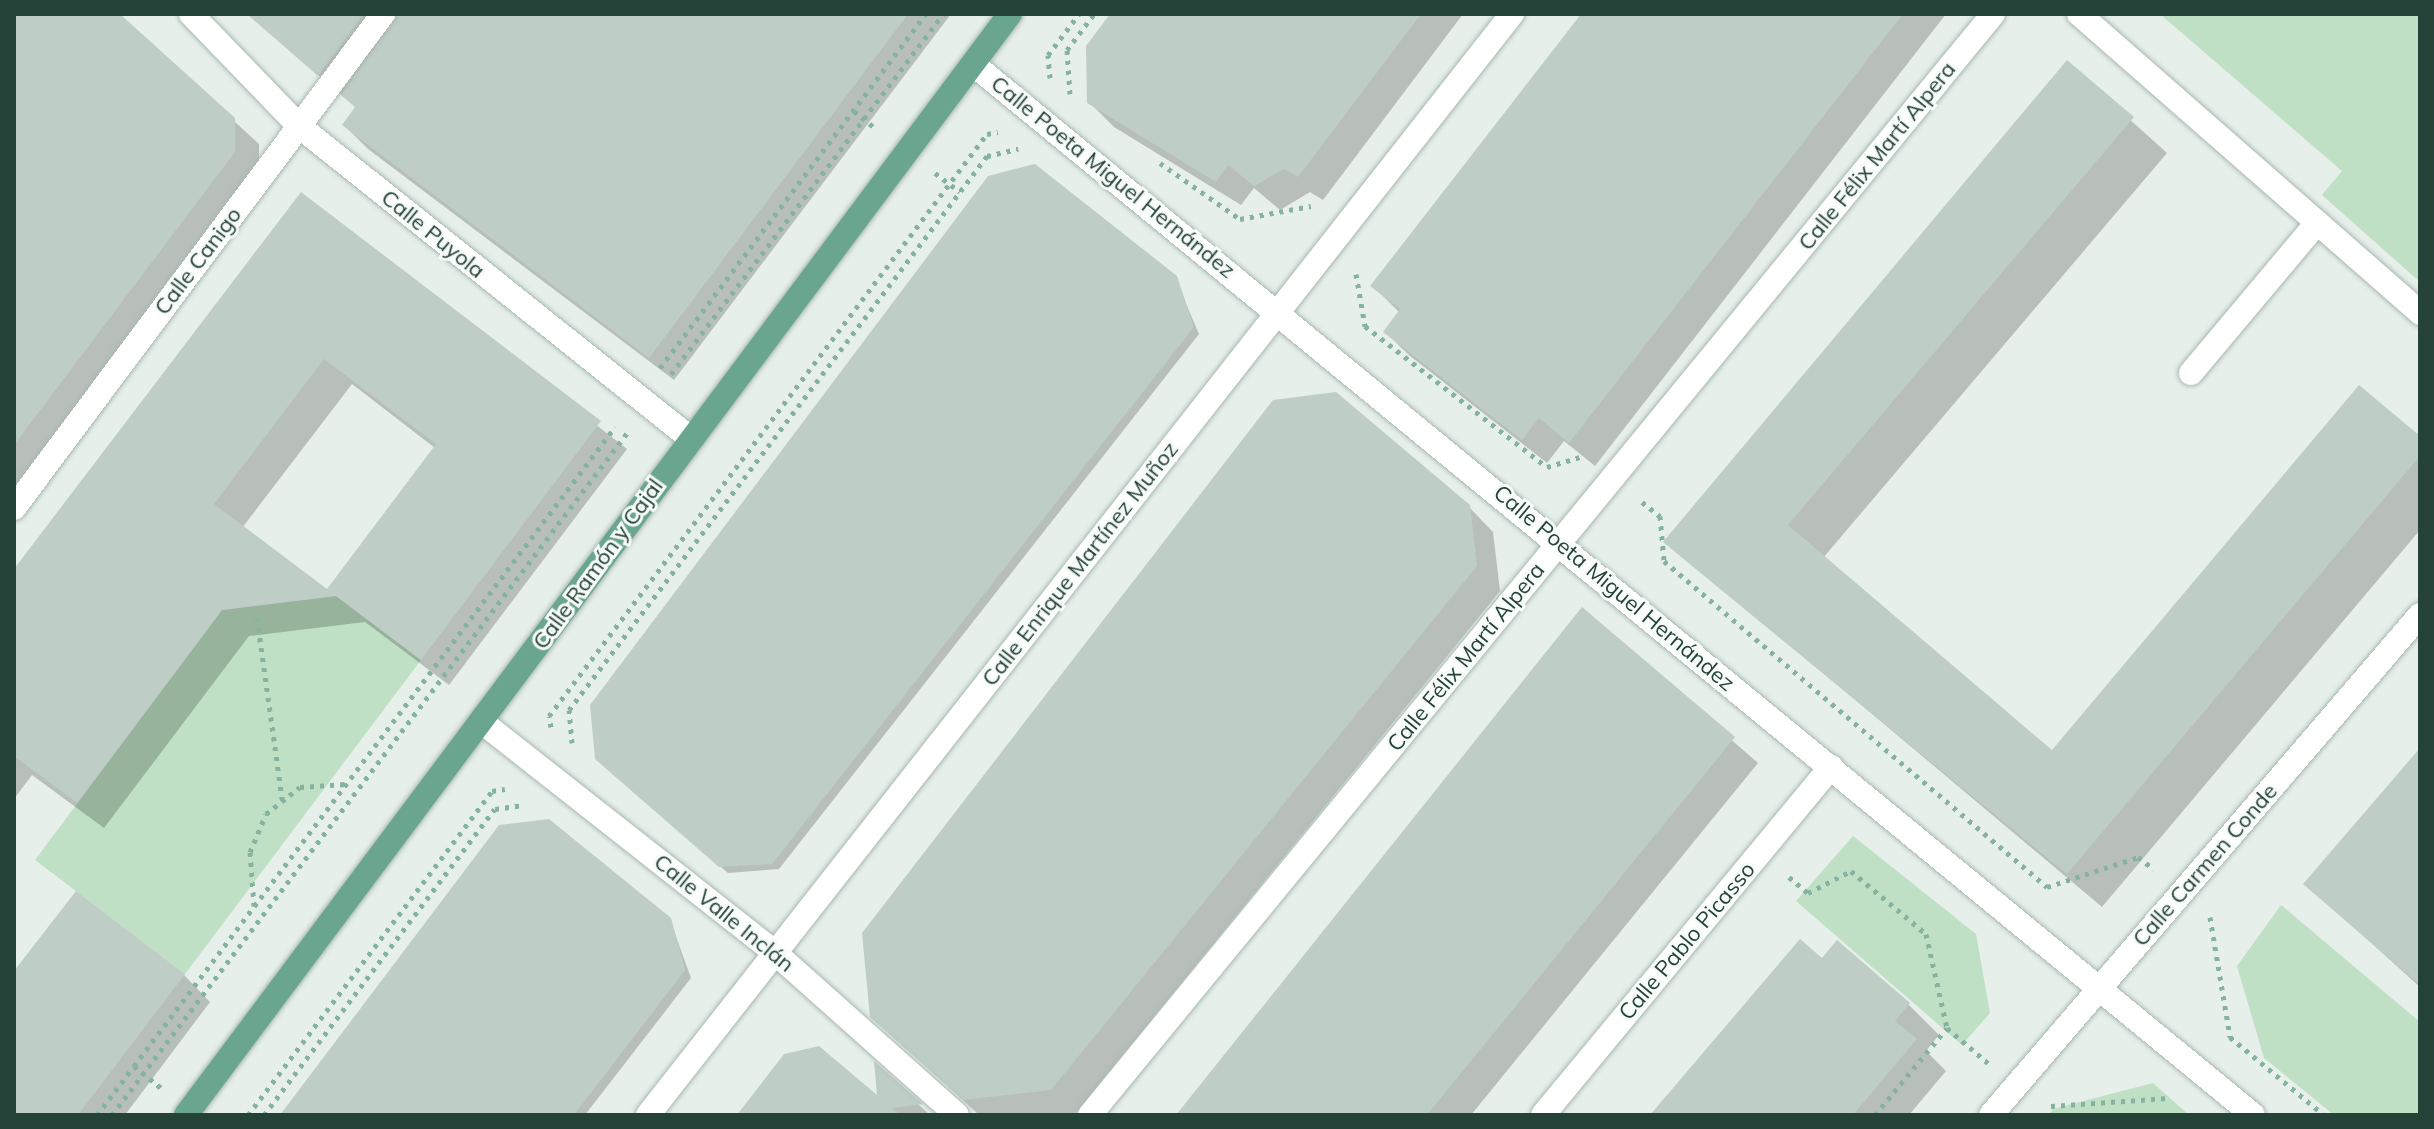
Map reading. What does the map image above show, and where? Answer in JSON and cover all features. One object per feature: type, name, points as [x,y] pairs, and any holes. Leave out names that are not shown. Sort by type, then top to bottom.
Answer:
[{"type":"main road","name":"Calle Ramón y Cajal","points":[[188,1112],[1010,14]]},
{"type":"street","name":"Calle Puyola","points":[[191,14],[299,126],[690,438]]},
{"type":"street","name":"Calle Canigo","points":[[14,508],[383,14]]},
{"type":"street","name":"Calle Enrique Martínez Muñoz","points":[[648,1115],[773,951],[1512,14]]},
{"type":"street","name":"Calle Félix Martí Alpera","points":[[1090,1115],[1993,14]]},
{"type":"street","points":[[2079,14],[2420,313]]},
{"type":"street","name":"Calle Poeta Miguel Hernández","points":[[973,64],[1280,312],[2253,1115]]},
{"type":"street","points":[[2191,373],[2317,223]]},
{"type":"street","name":"Calle Carmen Conde","points":[[1991,1115],[2420,615]]},
{"type":"street","name":"Calle Valle Inclán","points":[[482,722],[773,951],[957,1115]]},
{"type":"street","name":"Calle Pablo Picasso","points":[[1543,1115],[1831,767]]},
{"type":"path","points":[[112,1115],[643,401],[926,14]]},
{"type":"path","points":[[97,1115],[347,784],[943,14]]},
{"type":"path","points":[[248,1115],[492,791],[535,784],[573,762],[569,710],[987,156],[1037,144],[1052,99],[1048,55],[1079,14]]},
{"type":"path","points":[[264,1115],[495,809],[543,802],[555,759],[549,716],[987,134],[1046,120],[1071,101],[1067,50],[1094,14]]},
{"type":"path","points":[[1149,156],[1240,219],[1312,206],[1347,226],[1369,249],[1355,267],[1365,326],[1547,467],[1583,456],[1660,516],[1664,561],[2047,887],[2138,857],[2183,890],[2212,920],[2230,1037],[2324,1115]]},
{"type":"path","points":[[257,618],[282,799]]},
{"type":"path","points":[[254,906],[250,852],[257,829],[282,799],[314,784],[347,784]]},
{"type":"path","points":[[1760,853],[1808,893],[1851,871],[1926,934],[1947,1028],[2038,1107],[2170,1098],[2196,1068],[2230,1037]]},
{"type":"path","points":[[1875,1115],[1947,1028]]},
{"type":"path","points":[[134,1066],[188,1112]]},
{"type":"green space","points":[[2160,14],[2420,14],[2420,282],[2322,195],[2342,171]]},
{"type":"green space","points":[[336,596],[421,660],[185,974],[35,860],[222,610]]},
{"type":"green space","points":[[1853,836],[1976,934],[1990,1013],[1962,1045],[1796,901]]},
{"type":"green space","points":[[2281,905],[2420,1022],[2420,1115],[2334,1115],[2264,1058],[2237,966]]},
{"type":"green space","points":[[2153,1083],[2189,1115],[2049,1115],[2053,1109]]},
{"type":"building","points":[[14,14],[120,14],[235,118],[235,152],[14,445]]},
{"type":"building","points":[[247,14],[364,14],[318,76]]},
{"type":"building","points":[[398,14],[908,14],[649,358],[342,125],[355,107],[341,95]]},
{"type":"building","points":[[1110,14],[1421,14],[1298,177],[1284,169],[1254,186],[1228,165],[1216,182],[1087,103],[1086,46]]},
{"type":"building","points":[[1581,14],[1903,14],[1569,443],[1539,418],[1522,440],[1383,332],[1400,309],[1370,286]]},
{"type":"building","points":[[2067,60],[2134,117],[1788,525],[2052,750],[2359,385],[2420,436],[2420,456],[2067,874],[1663,542]]},
{"type":"building","points":[[1035,164],[1177,276],[1194,327],[772,864],[719,867],[595,759],[590,705],[988,176]]},
{"type":"building","points":[[301,192],[601,421],[421,660],[336,596],[222,610],[77,803],[14,756],[14,569]],"holes":[[[324,359],[436,444],[327,589],[214,504]]]},
{"type":"building","points":[[1336,392],[1470,505],[1477,566],[1051,1090],[963,1100],[870,1017],[862,933],[1273,400]]},
{"type":"building","points":[[1582,607],[1735,737],[1427,1115],[1176,1115]]},
{"type":"building","points":[[2420,748],[2420,985],[2303,884]]},
{"type":"building","points":[[549,819],[671,918],[685,970],[574,1115],[280,1115],[499,825]]},
{"type":"building","points":[[76,891],[185,974],[78,1115],[14,1115],[14,971]]},
{"type":"building","points":[[1800,939],[1822,958],[1837,940],[1910,1003],[1895,1021],[1917,1039],[1853,1115],[1650,1115]]},
{"type":"building","points":[[819,1046],[877,1095],[874,1061],[923,1104],[892,1108],[900,1115],[737,1115],[784,1054]]}]
